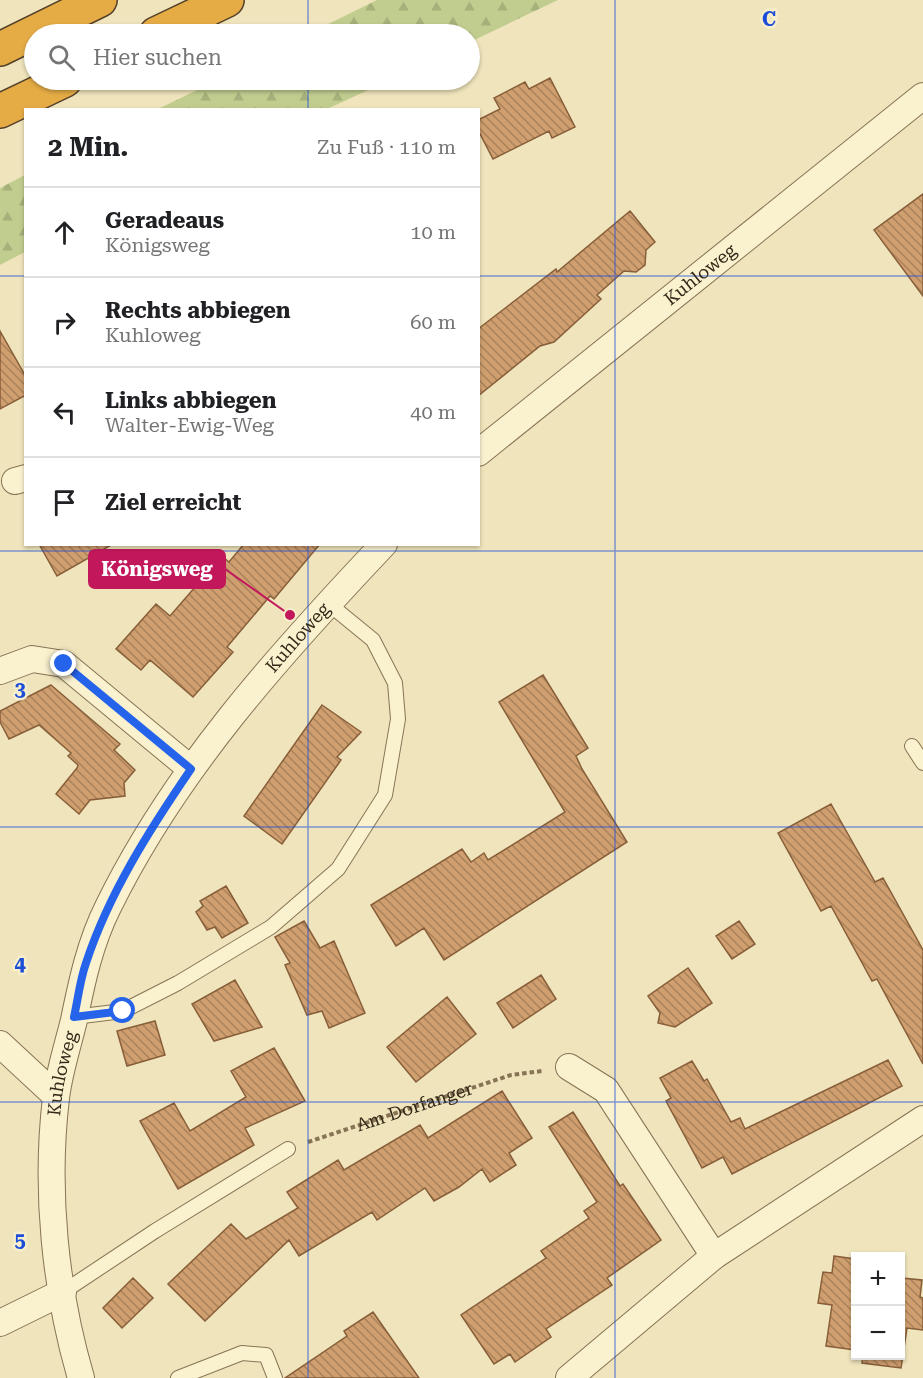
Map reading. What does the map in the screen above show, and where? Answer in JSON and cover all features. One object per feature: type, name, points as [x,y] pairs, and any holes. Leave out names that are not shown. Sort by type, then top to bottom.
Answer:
[{"type":"highway","points":[[52,24],[100,0]]},
{"type":"highway","points":[[177,24],[227,0]]},
{"type":"highway","points":[[0,50],[24,38]]},
{"type":"highway","points":[[0,111],[44,90]]},
{"type":"street","name":"Kuhloweg","points":[[480,451],[923,96]]},
{"type":"street","name":"Kuhloweg","points":[[81,1378],[63,1292],[52,1213],[51,1152],[56,1096],[85,964],[108,908],[159,817],[191,769],[248,696],[382,546]]},
{"type":"street","points":[[0,671],[18,662],[32,659],[64,664],[191,769]]},
{"type":"street","points":[[0,1044],[56,1096]]},
{"type":"street","points":[[569,1067],[606,1090],[714,1256]]},
{"type":"street","points":[[569,1378],[714,1256],[923,1119]]},
{"type":"street","points":[[0,1323],[63,1292]]},
{"type":"lane","points":[[74,1017],[123,1011],[178,983],[271,927],[338,869],[385,795],[398,719],[395,683],[373,640],[329,604]]},
{"type":"lane","points":[[912,746],[923,763]]},
{"type":"lane","points":[[63,1292],[155,1231],[288,1149]]},
{"type":"lane","points":[[178,1378],[242,1353],[266,1355],[275,1378]]},
{"type":"path","name":"Am Dorfanger","points":[[288,1149],[511,1076],[569,1067]]},
{"type":"green space","points":[[377,0],[558,0],[480,37],[480,24],[328,24]]},
{"type":"green space","points":[[197,90],[368,90],[329,108],[160,108]]},
{"type":"green space","points":[[24,176],[24,253],[0,265],[0,188]]},
{"type":"building","points":[[550,78],[575,127],[552,138],[549,131],[493,159],[480,134],[480,119],[500,109],[494,98],[525,82],[529,89]]},
{"type":"building","points":[[923,194],[923,296],[874,230]]},
{"type":"building","points":[[630,211],[655,242],[646,250],[645,265],[636,272],[624,271],[597,295],[601,299],[554,342],[540,346],[480,394],[480,327],[556,269],[557,272]]},
{"type":"building","points":[[0,331],[24,373],[24,396],[0,409]]},
{"type":"building","points":[[40,546],[110,546],[57,576]]},
{"type":"building","points":[[242,546],[318,546],[274,599],[270,596],[227,647],[233,652],[193,697],[150,660],[141,670],[116,649],[156,604],[170,616],[222,556],[229,562]]},
{"type":"building","points":[[543,675],[588,748],[576,756],[582,769],[627,842],[444,960],[424,928],[396,946],[371,905],[462,849],[471,862],[484,853],[488,860],[565,812],[499,702]]},
{"type":"building","points":[[51,685],[120,744],[114,750],[135,770],[124,783],[125,796],[90,800],[79,814],[56,794],[77,768],[78,765],[68,756],[71,753],[39,725],[9,739],[0,722],[0,711]]},
{"type":"building","points":[[322,705],[361,732],[337,757],[341,760],[282,844],[244,816]]},
{"type":"building","points":[[831,804],[875,882],[883,878],[923,950],[923,1064],[877,979],[872,981],[831,906],[821,911],[778,833]]},
{"type":"building","points":[[226,886],[248,923],[222,938],[215,927],[207,930],[196,912],[203,906],[200,901]]},
{"type":"building","points":[[304,921],[320,948],[334,941],[365,1013],[329,1028],[322,1011],[307,1015],[285,965],[290,963],[275,937]]},
{"type":"building","points":[[739,921],[755,944],[732,959],[716,936]]},
{"type":"building","points":[[688,968],[712,1003],[675,1027],[658,1023],[660,1013],[648,996]]},
{"type":"building","points":[[541,975],[556,999],[513,1028],[497,1003]]},
{"type":"building","points":[[235,980],[262,1027],[214,1041],[192,1004]]},
{"type":"building","points":[[447,997],[476,1034],[416,1082],[387,1047]]},
{"type":"building","points":[[155,1021],[165,1055],[127,1066],[117,1031]]},
{"type":"building","points":[[274,1048],[305,1101],[245,1128],[254,1145],[178,1189],[140,1121],[174,1103],[190,1131],[246,1097],[231,1071]]},
{"type":"building","points":[[888,1060],[902,1086],[732,1174],[723,1157],[702,1168],[666,1101],[671,1098],[660,1078],[692,1061],[704,1081],[707,1079],[731,1122],[740,1118],[745,1129]]},
{"type":"building","points":[[502,1091],[532,1138],[509,1153],[516,1165],[490,1182],[482,1169],[459,1187],[434,1201],[425,1188],[377,1220],[372,1212],[299,1256],[289,1240],[205,1321],[168,1284],[231,1224],[246,1239],[298,1208],[287,1192],[338,1160],[344,1170],[420,1125],[428,1138]]},
{"type":"building","points":[[573,1112],[620,1186],[623,1184],[661,1240],[607,1278],[612,1285],[546,1329],[551,1337],[515,1362],[510,1354],[494,1364],[461,1315],[546,1258],[541,1251],[589,1218],[584,1211],[597,1202],[549,1127]]},
{"type":"building","points":[[834,1256],[851,1258],[851,1349],[826,1346],[832,1305],[818,1303],[823,1272],[832,1273]]},
{"type":"building","points":[[133,1278],[153,1298],[122,1328],[103,1308]]},
{"type":"building","points":[[905,1278],[922,1280],[920,1297],[923,1298],[923,1330],[907,1328],[905,1341]]},
{"type":"building","points":[[373,1312],[419,1378],[285,1378],[347,1336],[344,1331]]},
{"type":"building","points":[[862,1360],[902,1360],[901,1368],[862,1363]]},
{"type":"place","name":"Königsweg","points":[[290,615]]},
{"type":"route","points":[[64,664],[191,769],[159,817],[108,908],[85,964],[74,1017],[123,1011]]}]
